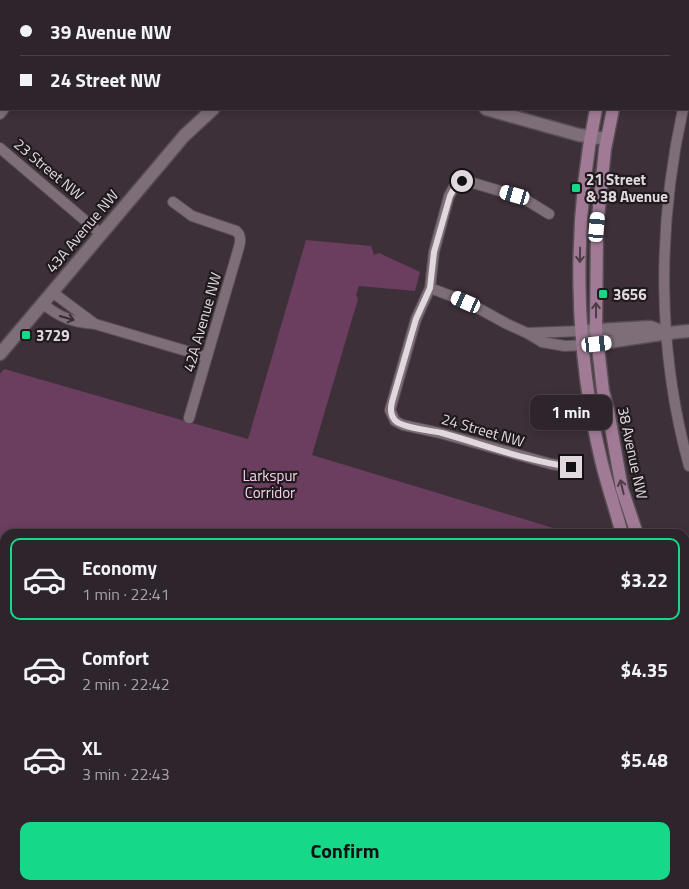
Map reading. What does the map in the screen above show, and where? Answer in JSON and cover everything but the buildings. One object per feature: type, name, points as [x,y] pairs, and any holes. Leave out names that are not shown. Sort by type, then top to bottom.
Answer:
[{"type":"main road","name":"38 Avenue NW","points":[[596,110],[582,211],[580,270],[582,331],[591,409],[602,464],[621,529]]},
{"type":"main road","name":"38 Avenue NW","points":[[613,110],[607,139],[597,227],[596,330],[603,391],[610,419],[622,489],[635,529]]},
{"type":"street","name":"43A Avenue NW","points":[[0,354],[189,130],[212,110]]},
{"type":"street","points":[[490,110],[579,135],[607,139]]},
{"type":"street","points":[[683,110],[671,173],[664,282],[666,332],[676,410],[689,466]]},
{"type":"street","name":"23 Street NW","points":[[0,148],[101,234]]},
{"type":"street","points":[[549,214],[515,195],[466,181],[456,185],[451,191],[439,231],[432,263],[430,288],[462,300],[547,343],[565,346],[597,344],[666,332],[689,331]]},
{"type":"street","name":"42A Avenue NW","points":[[173,202],[192,216],[231,229],[239,234],[239,247],[189,418]]},
{"type":"street","name":"24 Street NW","points":[[430,288],[416,319],[392,402],[391,414],[395,421],[403,425],[440,433],[551,464],[571,467]]},
{"type":"street","points":[[52,292],[95,324]]},
{"type":"street","points":[[42,304],[60,317],[95,324],[207,357]]},
{"type":"street","points":[[527,333],[650,327],[666,332]]},
{"type":"green space","name":"Larkspur Corridor","points":[[306,240],[371,246],[374,255],[379,253],[420,272],[415,291],[359,286],[356,295],[358,299],[312,455],[556,529],[0,529],[0,374],[4,369],[248,439]]},
{"type":"place","name":"21 Street & 38 Avenue","points":[[576,188]]},
{"type":"place","name":"3656","points":[[603,294]]},
{"type":"place","name":"3729","points":[[26,335]]},
{"type":"route","points":[[462,181],[451,191],[434,252],[430,288],[416,319],[392,402],[391,414],[395,421],[403,425],[440,433],[551,464],[571,467]]}]
